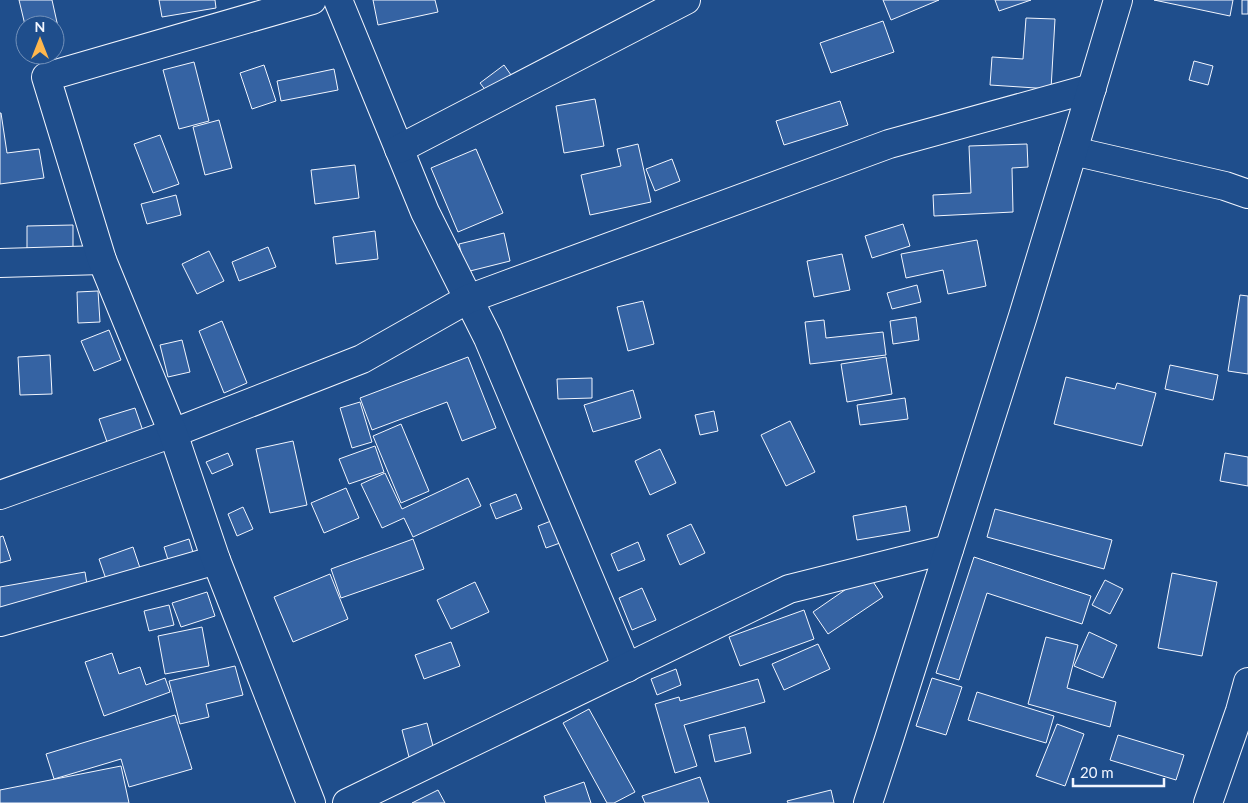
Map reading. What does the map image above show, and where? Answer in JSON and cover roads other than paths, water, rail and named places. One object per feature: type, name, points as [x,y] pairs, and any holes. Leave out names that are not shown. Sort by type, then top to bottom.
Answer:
[{"type":"street","points":[[311,803],[216,560],[173,433],[102,260],[46,78],[312,0]]},
{"type":"street","points":[[338,0],[426,212],[488,338],[627,668]]},
{"type":"street","points":[[399,149],[686,0]]},
{"type":"street","points":[[868,803],[1074,151],[1118,0]]},
{"type":"street","points":[[0,495],[173,433],[362,359],[468,299],[889,144],[1092,88]]},
{"type":"street","points":[[1074,151],[1240,187]]},
{"type":"street","points":[[0,263],[102,260]]},
{"type":"street","points":[[348,803],[789,589],[949,549]]},
{"type":"street","points":[[0,622],[216,560]]},
{"type":"street","points":[[1208,803],[1240,711],[1248,682]]}]
